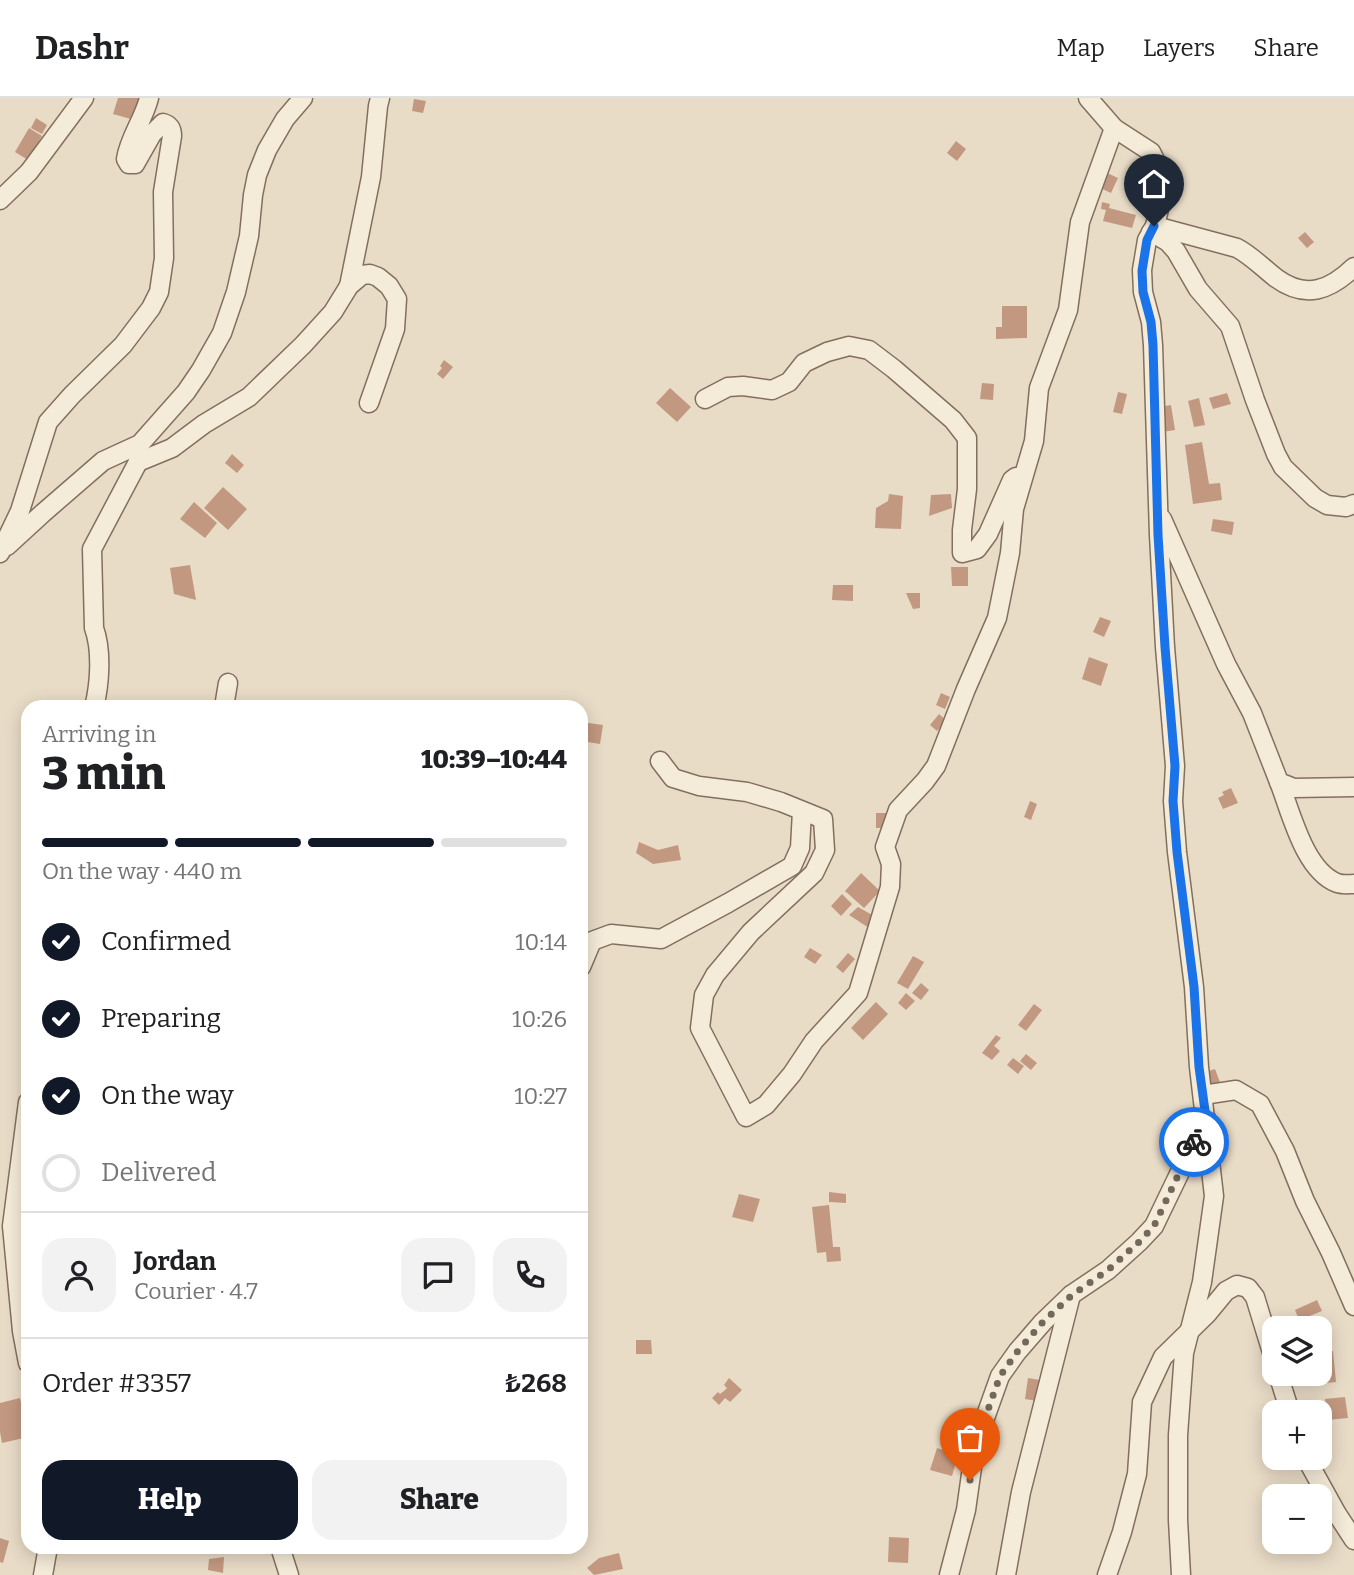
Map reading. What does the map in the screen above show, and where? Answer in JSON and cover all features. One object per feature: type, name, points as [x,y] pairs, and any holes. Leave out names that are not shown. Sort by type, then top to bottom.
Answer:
[{"type":"street","points":[[62,129],[69,98]]},
{"type":"street","points":[[0,200],[29,172],[84,98]]},
{"type":"street","points":[[1,552],[20,511],[48,422],[123,345],[159,292],[164,258],[163,192],[172,130],[163,123],[152,134],[135,164],[130,164],[126,159],[149,98]]},
{"type":"street","points":[[1,552],[103,461],[140,444],[186,392],[201,370],[222,333],[236,292],[249,236],[257,175],[267,150],[285,119],[303,98]]},
{"type":"street","points":[[349,286],[371,177],[380,98]]},
{"type":"street","points":[[1088,98],[1114,128],[1151,152],[1158,166],[1161,186],[1160,209],[1147,240],[1142,271],[1143,292],[1151,322],[1153,345],[1158,510],[1175,766],[1173,801],[1177,852],[1194,987],[1199,1067],[1214,1196],[1202,1282],[1184,1353],[1178,1434],[1181,1575]]},
{"type":"street","points":[[660,761],[673,778],[699,786],[747,792],[823,819],[825,850],[814,873],[751,932],[715,975],[704,995],[700,1028],[746,1117],[766,1105],[792,1074],[814,1041],[858,993],[890,887],[891,864],[885,847],[898,810],[936,766],[996,618],[1010,553],[1014,509],[1034,441],[1039,388],[1068,310],[1080,222],[1114,128]]},
{"type":"street","points":[[1153,229],[1237,248],[1278,279],[1296,288],[1325,288],[1340,280],[1354,267]]},
{"type":"street","points":[[1153,229],[1176,251],[1198,289],[1230,326],[1255,400],[1283,467],[1315,498],[1327,505],[1346,507],[1354,504]]},
{"type":"street","points":[[138,462],[172,448],[204,424],[250,397],[333,312],[349,286],[362,275],[370,274],[389,286],[397,299],[395,329],[369,403]]},
{"type":"street","points":[[705,399],[728,387],[772,390],[789,382],[804,363],[827,352],[849,346],[869,350],[953,420],[967,438],[967,489],[962,553],[977,549],[988,534],[1013,480],[1026,468]]},
{"type":"street","points":[[96,700],[99,689],[98,637],[94,628],[92,549],[138,462],[140,444]]},
{"type":"street","points":[[1158,510],[1226,664],[1252,713],[1311,860],[1322,873],[1339,884],[1354,884]]},
{"type":"street","points":[[225,700],[228,683]]},
{"type":"street","points":[[1279,782],[1294,788],[1354,787]]},
{"type":"street","points":[[588,950],[592,941],[611,934],[660,939],[792,866],[800,848],[802,811]]},
{"type":"street","points":[[1203,1096],[1236,1090],[1260,1104],[1354,1306]]},
{"type":"street","points":[[949,1575],[965,1510],[975,1446],[1000,1376],[1043,1322],[1072,1295],[1108,1270],[1154,1226],[1206,1118]]},
{"type":"street","points":[[21,1156],[12,1226],[21,1320]]},
{"type":"street","points":[[1107,1575],[1122,1532],[1137,1474],[1142,1402],[1163,1357],[1189,1334],[1226,1291],[1237,1285],[1248,1288],[1255,1297],[1262,1320]]},
{"type":"street","points":[[1006,1575],[1021,1492],[1072,1295]]},
{"type":"street","points":[[1313,1470],[1354,1540]]},
{"type":"street","points":[[43,1575],[47,1554]]},
{"type":"street","points":[[282,1554],[289,1575]]},
{"type":"building","points":[[118,98],[144,98],[138,121],[113,114]]},
{"type":"building","points":[[414,99],[426,101],[423,113],[412,111]]},
{"type":"building","points":[[36,118],[47,125],[42,134],[31,128]]},
{"type":"building","points":[[29,128],[42,136],[28,160],[15,152]]},
{"type":"building","points":[[956,141],[966,149],[957,161],[947,153]]},
{"type":"building","points":[[1105,172],[1118,178],[1111,193],[1098,187]]},
{"type":"building","points":[[1102,202],[1110,204],[1109,208],[1136,215],[1132,228],[1103,221],[1106,210],[1101,209]]},
{"type":"building","points":[[1305,232],[1314,242],[1307,248],[1298,238]]},
{"type":"building","points":[[1002,306],[1027,306],[1027,338],[996,339],[996,327],[1002,327]]},
{"type":"building","points":[[444,360],[453,367],[443,379],[437,374]]},
{"type":"building","points":[[982,383],[994,384],[993,400],[980,399]]},
{"type":"building","points":[[670,388],[691,407],[677,422],[656,403]]},
{"type":"building","points":[[1118,392],[1127,394],[1122,414],[1113,412]]},
{"type":"building","points":[[1227,393],[1231,404],[1213,409],[1209,398]]},
{"type":"building","points":[[1199,398],[1205,425],[1194,427],[1188,401]]},
{"type":"building","points":[[1171,405],[1175,430],[1162,432],[1158,407]]},
{"type":"building","points":[[1202,442],[1209,484],[1220,483],[1222,500],[1193,504],[1185,445]]},
{"type":"building","points":[[232,454],[244,465],[237,473],[225,463]]},
{"type":"building","points":[[223,487],[247,509],[228,530],[204,508]]},
{"type":"building","points":[[889,494],[903,496],[901,529],[875,528],[876,508],[888,501]]},
{"type":"building","points":[[951,494],[952,508],[929,516],[931,495]]},
{"type":"building","points":[[194,502],[217,523],[205,538],[180,519]]},
{"type":"building","points":[[1213,519],[1234,522],[1232,535],[1211,531]]},
{"type":"building","points":[[190,565],[196,600],[174,594],[170,568]]},
{"type":"building","points":[[951,567],[968,567],[968,586],[952,586]]},
{"type":"building","points":[[833,585],[853,585],[853,601],[832,600]]},
{"type":"building","points":[[906,593],[920,593],[920,608],[913,609]]},
{"type":"building","points":[[1100,617],[1111,621],[1104,637],[1093,632]]},
{"type":"building","points":[[1089,657],[1108,664],[1101,686],[1082,679]]},
{"type":"building","points":[[941,693],[950,697],[945,709],[936,705]]},
{"type":"building","points":[[939,714],[947,721],[937,731],[930,725]]},
{"type":"building","points":[[588,723],[603,725],[600,744],[588,742]]},
{"type":"building","points":[[1231,788],[1238,803],[1223,809],[1218,798],[1224,795],[1222,792]]},
{"type":"building","points":[[1030,801],[1037,804],[1031,820],[1024,817]]},
{"type":"building","points":[[876,813],[887,813],[887,828],[876,828]]},
{"type":"building","points":[[639,842],[658,850],[678,845],[681,860],[653,864],[636,853]]},
{"type":"building","points":[[861,873],[880,891],[864,908],[845,891]]},
{"type":"building","points":[[842,894],[852,904],[841,916],[831,906]]},
{"type":"building","points":[[858,907],[874,916],[869,928],[849,915]]},
{"type":"building","points":[[810,948],[822,955],[815,964],[804,957]]},
{"type":"building","points":[[848,953],[855,959],[843,973],[836,967]]},
{"type":"building","points":[[913,956],[924,962],[908,989],[897,983]]},
{"type":"building","points":[[921,983],[929,990],[921,1000],[912,993]]},
{"type":"building","points":[[906,993],[915,1001],[906,1010],[898,1003]]},
{"type":"building","points":[[876,1002],[888,1014],[863,1040],[851,1028]]},
{"type":"building","points":[[1034,1004],[1042,1010],[1026,1031],[1018,1025]]},
{"type":"building","points":[[996,1035],[1001,1038],[994,1046],[1000,1051],[992,1060],[982,1053]]},
{"type":"building","points":[[1026,1054],[1037,1063],[1031,1070],[1020,1061]]},
{"type":"building","points":[[1013,1058],[1024,1066],[1018,1074],[1007,1065]]},
{"type":"building","points":[[1215,1069],[1221,1085],[1208,1090],[1202,1073]]},
{"type":"building","points":[[829,1192],[846,1194],[846,1203],[829,1202]]},
{"type":"building","points":[[739,1194],[760,1199],[753,1222],[732,1217]]},
{"type":"building","points":[[829,1205],[833,1247],[840,1247],[841,1261],[827,1262],[826,1252],[817,1253],[812,1207]]},
{"type":"building","points":[[1317,1300],[1322,1311],[1310,1316],[1297,1316],[1295,1310]]},
{"type":"building","points":[[636,1340],[651,1340],[652,1354],[636,1354]]},
{"type":"building","points":[[1332,1351],[1336,1382],[1332,1382]]},
{"type":"building","points":[[729,1378],[742,1390],[730,1402],[725,1398],[719,1405],[712,1398],[727,1388],[724,1385]]},
{"type":"building","points":[[1028,1378],[1040,1380],[1037,1401],[1025,1399]]},
{"type":"building","points":[[1345,1397],[1348,1418],[1332,1420],[1332,1400],[1325,1399]]},
{"type":"building","points":[[20,1398],[21,1439],[2,1443],[0,1403]]},
{"type":"building","points":[[937,1448],[958,1455],[952,1476],[930,1470]]},
{"type":"building","points":[[889,1537],[909,1538],[908,1563],[888,1562]]},
{"type":"building","points":[[0,1538],[9,1541],[3,1563],[0,1562]]},
{"type":"building","points":[[619,1553],[623,1569],[594,1575],[587,1568],[599,1558]]},
{"type":"building","points":[[224,1557],[223,1573],[208,1570],[209,1559]]},
{"type":"way so far","points":[[970,1480],[975,1446],[1000,1376],[1043,1322],[1072,1295],[1108,1270],[1154,1226],[1194,1142]]},
{"type":"route","points":[[1154,226],[1147,240],[1142,271],[1153,345],[1158,535],[1175,766],[1173,801],[1206,1118],[1194,1142]]}]
